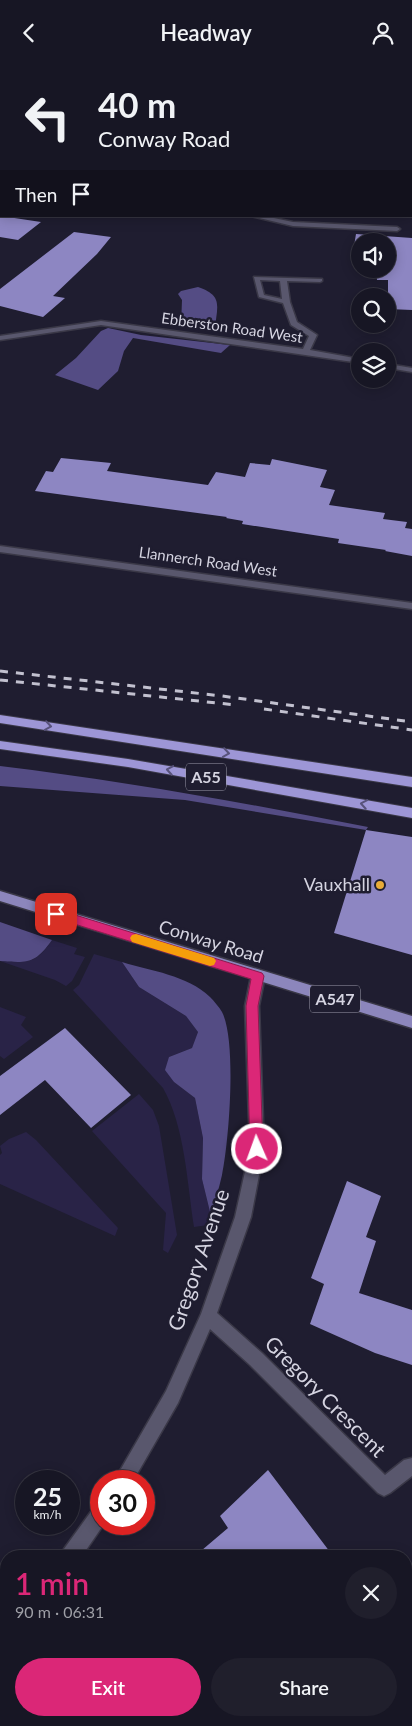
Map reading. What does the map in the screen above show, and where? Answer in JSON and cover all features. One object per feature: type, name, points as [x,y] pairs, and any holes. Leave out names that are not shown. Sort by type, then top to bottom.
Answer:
[{"type":"highway","name":"A55","points":[[0,719],[412,782]]},
{"type":"highway","name":"A55","points":[[0,745],[128,763],[412,813]]},
{"type":"main road","name":"Conway Road","points":[[0,896],[258,976],[412,1021]]},
{"type":"street","points":[[259,217],[293,224],[397,229]]},
{"type":"street","points":[[286,302],[261,296],[256,278],[320,280]]},
{"type":"street","points":[[283,279],[286,302],[294,323],[314,335],[306,352]]},
{"type":"street","name":"Ebberston Road West","points":[[0,338],[101,323],[351,360]]},
{"type":"street","points":[[396,367],[412,370]]},
{"type":"street","name":"Llannerch Road West","points":[[0,549],[412,606]]},
{"type":"street","name":"Gregory Avenue","points":[[129,1470],[172,1397],[208,1316],[243,1217],[257,1149],[252,1006],[258,976]]},
{"type":"street","name":"Gregory Crescent","points":[[208,1316],[256,1359],[384,1487],[410,1466]]},
{"type":"street","points":[[75,1550],[90,1528]]},
{"type":"shaded area","points":[[198,287],[212,294],[216,299],[215,330],[181,326],[182,300],[178,294],[181,291]]},
{"type":"shaded area","points":[[108,328],[141,335],[230,345],[221,353],[133,338],[124,351],[118,371],[98,390],[55,375],[76,358],[101,331]]},
{"type":"shaded area","points":[[0,766],[93,778],[185,793],[368,827],[366,830],[185,800],[0,786]]},
{"type":"shaded area","points":[[0,922],[52,940],[41,954],[35,958],[24,962],[0,961]]},
{"type":"shaded area","points":[[52,940],[77,948],[74,954],[85,957],[72,981],[66,986],[55,980],[0,961],[18,962],[36,958]]},
{"type":"shaded area","points":[[94,954],[122,962],[139,987],[186,1016],[198,1032],[192,1048],[169,1057],[174,1082],[195,1098],[203,1138],[202,1179],[211,1216],[208,1225],[194,1227],[181,1137],[163,1088],[73,990],[79,985]]},
{"type":"shaded area","points":[[122,962],[180,979],[201,990],[210,997],[222,1012],[227,1026],[230,1068],[229,1117],[225,1160],[211,1216],[202,1179],[203,1138],[195,1098],[174,1082],[165,1070],[169,1057],[192,1048],[198,1032],[186,1016],[139,987]]},
{"type":"shaded area","points":[[0,1007],[26,1017],[21,1025],[33,1037],[4,1059],[0,1056]]},
{"type":"shaded area","points":[[139,1094],[153,1110],[159,1126],[177,1235],[168,1253],[163,1250],[166,1213],[92,1131]]},
{"type":"shaded area","points":[[26,1132],[36,1140],[118,1228],[115,1236],[0,1184],[0,1155],[2,1153],[0,1146],[9,1139]]},
{"type":"building","points":[[0,217],[41,222],[18,240],[0,237]]},
{"type":"building","points":[[74,232],[111,237],[97,254],[53,296],[65,298],[43,317],[0,306],[0,289]]},
{"type":"building","points":[[396,237],[412,238],[412,310],[396,309],[396,288],[388,288],[388,280],[377,280],[377,278],[396,278]]},
{"type":"building","points":[[61,458],[111,463],[107,471],[208,485],[216,472],[245,477],[250,463],[270,465],[272,459],[327,470],[320,487],[335,490],[329,505],[385,513],[383,519],[407,522],[405,528],[412,529],[412,556],[338,543],[339,539],[242,524],[243,521],[227,517],[35,491],[46,471],[53,472]]},
{"type":"building","name":"Vauxhall","points":[[366,830],[412,837],[412,955],[334,933]]},
{"type":"building","points":[[65,1028],[131,1095],[91,1128],[45,1080],[0,1115],[0,1076]]},
{"type":"building","points":[[347,1181],[381,1196],[366,1237],[376,1241],[359,1293],[412,1310],[412,1365],[375,1353],[310,1324],[324,1284],[311,1278]]},
{"type":"building","points":[[268,1470],[328,1550],[202,1550],[228,1528],[220,1516]]},
{"type":"railway","points":[[0,671],[222,696],[412,722]]},
{"type":"railway","points":[[0,680],[236,705]]},
{"type":"railway","points":[[264,709],[412,730]]},
{"type":"slow traffic","points":[[136,938],[210,961]]},
{"type":"place","name":"Vauxhall","points":[[380,885]]},
{"type":"route","points":[[56,914],[258,976],[252,1006],[257,1149]]}]
